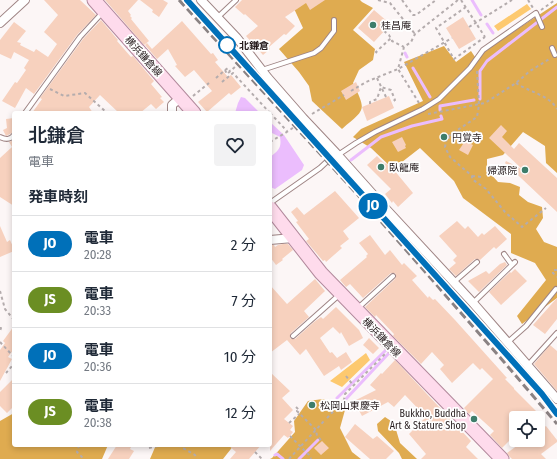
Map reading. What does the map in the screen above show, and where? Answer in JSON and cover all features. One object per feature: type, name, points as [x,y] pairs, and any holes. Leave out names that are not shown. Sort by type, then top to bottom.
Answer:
[{"type":"main road","name":"横浜鎌倉線","points":[[94,0],[186,98],[193,111]]},
{"type":"main road","name":"横浜鎌倉線","points":[[272,211],[321,273],[502,459]]},
{"type":"street","points":[[0,23],[25,0]]},
{"type":"street","points":[[201,0],[238,38],[262,70],[303,118],[473,303],[557,400]]},
{"type":"street","points":[[172,111],[172,105],[186,98]]},
{"type":"street","points":[[272,240],[293,238]]},
{"type":"lane","points":[[218,17],[236,0]]},
{"type":"lane","points":[[26,111],[80,37],[104,12]]},
{"type":"lane","points":[[272,202],[320,168],[337,154],[375,132],[423,109],[439,99],[470,68],[483,50],[536,13],[542,27]]},
{"type":"lane","points":[[262,70],[314,53],[321,48],[334,31],[334,20]]},
{"type":"lane","points":[[552,48],[555,56]]},
{"type":"lane","points":[[0,137],[5,140],[12,137]]},
{"type":"lane","points":[[473,303],[514,264],[504,254]]},
{"type":"lane","points":[[454,282],[477,262]]},
{"type":"lane","points":[[356,310],[393,276]]},
{"type":"lane","points":[[507,343],[526,326],[556,288]]},
{"type":"lane","points":[[293,336],[341,294]]},
{"type":"lane","points":[[528,366],[557,332]]},
{"type":"path","points":[[378,0],[390,3],[415,34]]},
{"type":"path","points":[[402,0],[413,15],[416,15],[436,0]]},
{"type":"path","points":[[423,109],[398,69],[404,47],[411,42],[415,34],[458,0]]},
{"type":"path","points":[[461,0],[490,45]]},
{"type":"path","points":[[469,27],[512,0]]},
{"type":"path","points":[[536,13],[555,0]]},
{"type":"path","points":[[466,7],[436,28],[454,59],[485,37]]},
{"type":"path","points":[[384,31],[392,41],[404,47]]},
{"type":"path","points":[[377,53],[376,52],[390,38]]},
{"type":"path","points":[[351,91],[398,69],[452,38]]},
{"type":"path","points":[[483,50],[477,72],[479,104],[477,117],[447,137],[445,146],[450,157],[472,176],[472,179],[486,189],[505,212],[522,227],[546,208]]},
{"type":"path","points":[[216,78],[224,70],[227,74],[250,54]]},
{"type":"path","points":[[441,113],[485,103],[516,83],[530,71],[555,56]]},
{"type":"path","points":[[222,82],[233,72],[268,111]]},
{"type":"path","points":[[377,78],[386,97]]},
{"type":"path","points":[[186,98],[209,83]]},
{"type":"path","points":[[516,83],[553,102],[557,109]]},
{"type":"path","points":[[44,87],[64,96],[85,93],[105,111]]},
{"type":"path","points":[[381,87],[390,90],[395,100],[392,102]]},
{"type":"path","points":[[370,104],[370,102],[377,99],[381,87]]},
{"type":"path","points":[[318,111],[344,95]]},
{"type":"path","points":[[272,115],[287,131]]},
{"type":"path","points":[[272,141],[291,130],[303,118]]},
{"type":"path","points":[[447,137],[461,144]]},
{"type":"path","points":[[472,176],[482,177]]},
{"type":"path","points":[[557,270],[553,270],[553,273],[557,277]]},
{"type":"path","points":[[0,291],[5,309],[12,318]]},
{"type":"path","points":[[0,328],[0,331]]},
{"type":"path","points":[[0,344],[12,354]]},
{"type":"path","points":[[327,418],[344,400],[344,394],[388,351]]},
{"type":"path","points":[[6,373],[12,366]]},
{"type":"path","points":[[346,376],[353,385]]},
{"type":"path","points":[[296,407],[299,410],[297,411],[299,414],[316,430],[317,436],[322,441]]},
{"type":"path","points":[[289,423],[299,414]]},
{"type":"path","points":[[289,459],[324,421]]},
{"type":"path","points":[[290,436],[311,459]]},
{"type":"path","points":[[78,447],[77,452],[84,459]]},
{"type":"path","points":[[149,448],[154,447]]},
{"type":"path","points":[[181,447],[195,455],[197,459]]},
{"type":"path","points":[[255,452],[262,459]]},
{"type":"shaded area","points":[[290,0],[360,0],[373,8],[353,30],[375,49],[373,60],[359,70],[353,83],[362,105],[361,109],[359,113],[342,129],[312,101],[309,86],[279,49],[303,28]]},
{"type":"shaded area","points":[[557,3],[557,173],[546,163],[545,146],[523,132],[503,155],[487,159],[487,170],[498,182],[510,183],[520,187],[519,195],[528,202],[542,207],[543,218],[536,229],[544,242],[557,247],[557,298],[522,324],[517,316],[546,280],[535,263],[511,253],[511,234],[463,198],[454,181],[420,148],[393,169],[371,148],[353,137],[361,129],[423,101],[404,62],[444,46],[456,62],[471,51],[475,57]]},
{"type":"shaded area","points":[[527,4],[531,9],[498,31],[494,26]]},
{"type":"shaded area","points":[[241,97],[245,98],[258,111],[236,111]]},
{"type":"shaded area","points":[[272,124],[284,135],[304,165],[302,170],[275,189],[272,188],[272,155],[279,149],[280,137],[272,133]]},
{"type":"shaded area","points":[[366,353],[370,360],[342,387],[330,381]]},
{"type":"shaded area","points":[[323,399],[345,410],[340,428],[352,452],[361,459],[270,459],[295,432],[294,421],[308,401]]},
{"type":"shaded area","points":[[12,414],[12,447],[107,447],[102,459],[0,459],[0,421]]},
{"type":"shaded area","points":[[385,417],[394,423],[400,443],[417,459],[402,459],[399,453],[378,431],[377,424]]},
{"type":"shaded area","points":[[155,447],[232,447],[223,459],[150,459]]},
{"type":"building","points":[[44,0],[80,0],[96,15],[77,35],[34,94],[26,88],[15,108],[2,101],[15,82],[17,83],[26,70],[24,68],[29,60],[14,52],[11,59],[0,54],[0,40],[14,22],[26,31],[17,42],[34,52],[36,49],[48,57],[57,44],[44,32],[58,15]]},
{"type":"building","points":[[105,0],[138,0],[128,11],[131,15],[131,19],[149,41],[144,45]]},
{"type":"building","points":[[140,0],[163,0],[168,3],[159,17],[152,12],[153,10]]},
{"type":"building","points":[[242,0],[325,0],[310,10],[306,3],[285,17],[295,26],[286,35],[284,34],[269,47],[270,49],[263,55],[246,36],[258,26],[235,7]]},
{"type":"building","name":"桂昌庵","points":[[374,10],[388,22],[385,26],[387,28],[374,42],[358,28]]},
{"type":"building","points":[[463,17],[476,39],[459,49],[446,28]]},
{"type":"building","points":[[101,20],[118,40],[117,41],[131,57],[133,56],[154,81],[151,84],[162,97],[160,98],[164,102],[156,109],[151,104],[142,111],[117,111],[100,95],[89,107],[92,111],[33,111],[42,99],[40,98],[83,39]]},
{"type":"building","points":[[182,21],[211,54],[213,53],[218,60],[215,62],[228,77],[231,75],[241,87],[231,95],[229,93],[208,111],[206,111],[198,102],[212,91],[194,70],[185,77],[175,66],[177,65],[168,49],[157,59],[145,45],[147,43],[152,49]]},
{"type":"building","points":[[356,82],[360,91],[346,100],[341,91]]},
{"type":"building","points":[[389,96],[394,108],[367,121],[362,107]]},
{"type":"building","points":[[12,118],[12,133],[6,136],[3,130],[7,128],[6,119]]},
{"type":"building","name":"帰源院","points":[[501,125],[507,131],[502,137],[514,149],[519,143],[557,178],[557,212],[505,163],[506,161],[522,169],[489,138]]},
{"type":"building","points":[[402,137],[406,148],[398,152],[392,142]]},
{"type":"building","points":[[465,141],[473,145],[468,155],[459,150]]},
{"type":"building","points":[[12,147],[12,205],[0,197],[0,158]]},
{"type":"building","points":[[377,156],[385,164],[389,164],[413,193],[398,207],[393,201],[392,203],[385,194],[391,189],[367,165]]},
{"type":"building","points":[[335,191],[359,218],[343,231],[349,239],[340,246],[342,248],[326,262],[325,260],[323,261],[306,241],[309,239],[296,222],[298,221],[291,212],[297,207],[304,215]]},
{"type":"building","points":[[457,221],[465,229],[468,226],[478,237],[482,233],[484,235],[495,226],[507,239],[496,249],[494,247],[480,260],[475,259],[456,276],[449,269],[456,263],[453,260],[457,256],[439,236]]},
{"type":"building","points":[[0,226],[7,242],[10,240],[12,244],[12,252],[0,257]]},
{"type":"building","points":[[370,235],[385,255],[390,250],[402,265],[404,263],[417,276],[412,280],[428,298],[429,296],[433,300],[435,299],[507,378],[505,379],[514,389],[536,411],[509,411],[509,441],[502,448],[490,435],[494,431],[472,411],[469,414],[464,408],[493,379],[482,368],[480,370],[473,363],[452,383],[440,369],[444,365],[432,352],[421,364],[393,336],[394,334],[376,315],[375,317],[365,307],[395,279],[395,273],[391,273],[363,298],[350,284],[346,287],[340,280],[367,257],[366,256],[368,254],[359,243]]},
{"type":"building","points":[[288,244],[293,250],[276,265],[272,260],[272,245],[275,247],[278,245]]},
{"type":"building","points":[[505,262],[507,265],[479,292],[468,281],[486,271],[489,274],[500,264]]},
{"type":"building","points":[[515,269],[527,281],[501,305],[489,292]]},
{"type":"building","points":[[315,279],[325,291],[304,311],[309,317],[291,333],[290,338],[295,339],[314,322],[321,317],[323,319],[336,307],[359,330],[363,338],[349,346],[341,332],[340,334],[333,327],[320,338],[330,353],[332,352],[337,358],[346,352],[352,362],[341,370],[339,366],[324,376],[306,349],[300,355],[287,340],[272,351],[272,287],[287,304]]},
{"type":"building","points":[[557,298],[557,319],[545,334],[533,325]]},
{"type":"building","points":[[12,329],[12,352],[8,357],[12,359],[0,381],[0,350],[5,343],[3,341]]},
{"type":"building","points":[[369,338],[379,348],[373,354],[363,345]]},
{"type":"building","points":[[550,345],[557,351],[557,391],[534,364]]},
{"type":"building","points":[[395,360],[471,441],[466,447],[478,459],[421,459],[426,454],[409,434],[426,417],[405,395],[394,407],[388,402],[362,416],[354,401],[376,390],[370,385]]},
{"type":"building","points":[[272,374],[290,391],[282,398],[293,410],[284,419],[293,426],[290,430],[293,432],[288,438],[284,435],[270,451],[270,447],[272,447]]},
{"type":"building","points":[[12,380],[12,408],[7,413],[0,406],[0,392]]},
{"type":"building","points":[[355,424],[373,439],[377,436],[394,451],[386,459],[370,459],[345,437]]},
{"type":"building","points":[[545,427],[557,440],[557,442],[541,454],[546,459],[512,459],[509,456],[507,453],[515,447],[545,447]]},
{"type":"building","points":[[322,441],[329,448],[321,455],[314,448]]},
{"type":"building","points":[[116,447],[131,447],[130,449],[134,451],[129,459],[108,459]]},
{"type":"building","points":[[230,447],[259,447],[249,459],[230,459],[236,452]]},
{"type":"waterway","points":[[472,0],[481,15]]},
{"type":"waterway","points":[[480,99],[480,71],[487,61],[557,7]]},
{"type":"waterway","points":[[487,24],[493,33]]},
{"type":"waterway","points":[[405,53],[407,57]]},
{"type":"waterway","points":[[413,68],[430,97]]},
{"type":"waterway","points":[[440,110],[440,106],[474,100]]},
{"type":"waterway","points":[[351,160],[381,137],[412,126],[442,119],[441,116]]},
{"type":"waterway","points":[[337,398],[386,350]]},
{"type":"waterway","points":[[345,400],[389,353]]},
{"type":"waterway","points":[[299,459],[318,440]]},
{"type":"waterway","points":[[275,455],[277,454],[283,459]]},
{"type":"railway","points":[[179,0],[356,193],[557,424]]},
{"type":"railway","points":[[187,0],[224,41]]},
{"type":"railway","points":[[471,314],[542,394],[557,414]]},
{"type":"train","name":"JO","points":[[187,0],[509,357],[542,394],[557,414]]},
{"type":"place","name":"桂昌庵","points":[[373,25]]},
{"type":"place","name":"北鎌倉","points":[[227,45]]},
{"type":"place","name":"円覚寺","points":[[444,137]]},
{"type":"place","name":"臥龍庵","points":[[381,167]]},
{"type":"place","name":"帰源院","points":[[525,170]]},
{"type":"place","name":"松岡山東慶寺","points":[[312,405]]},
{"type":"place","name":"Bukkho, Buddha Art & Stature Shop","points":[[474,419]]}]
